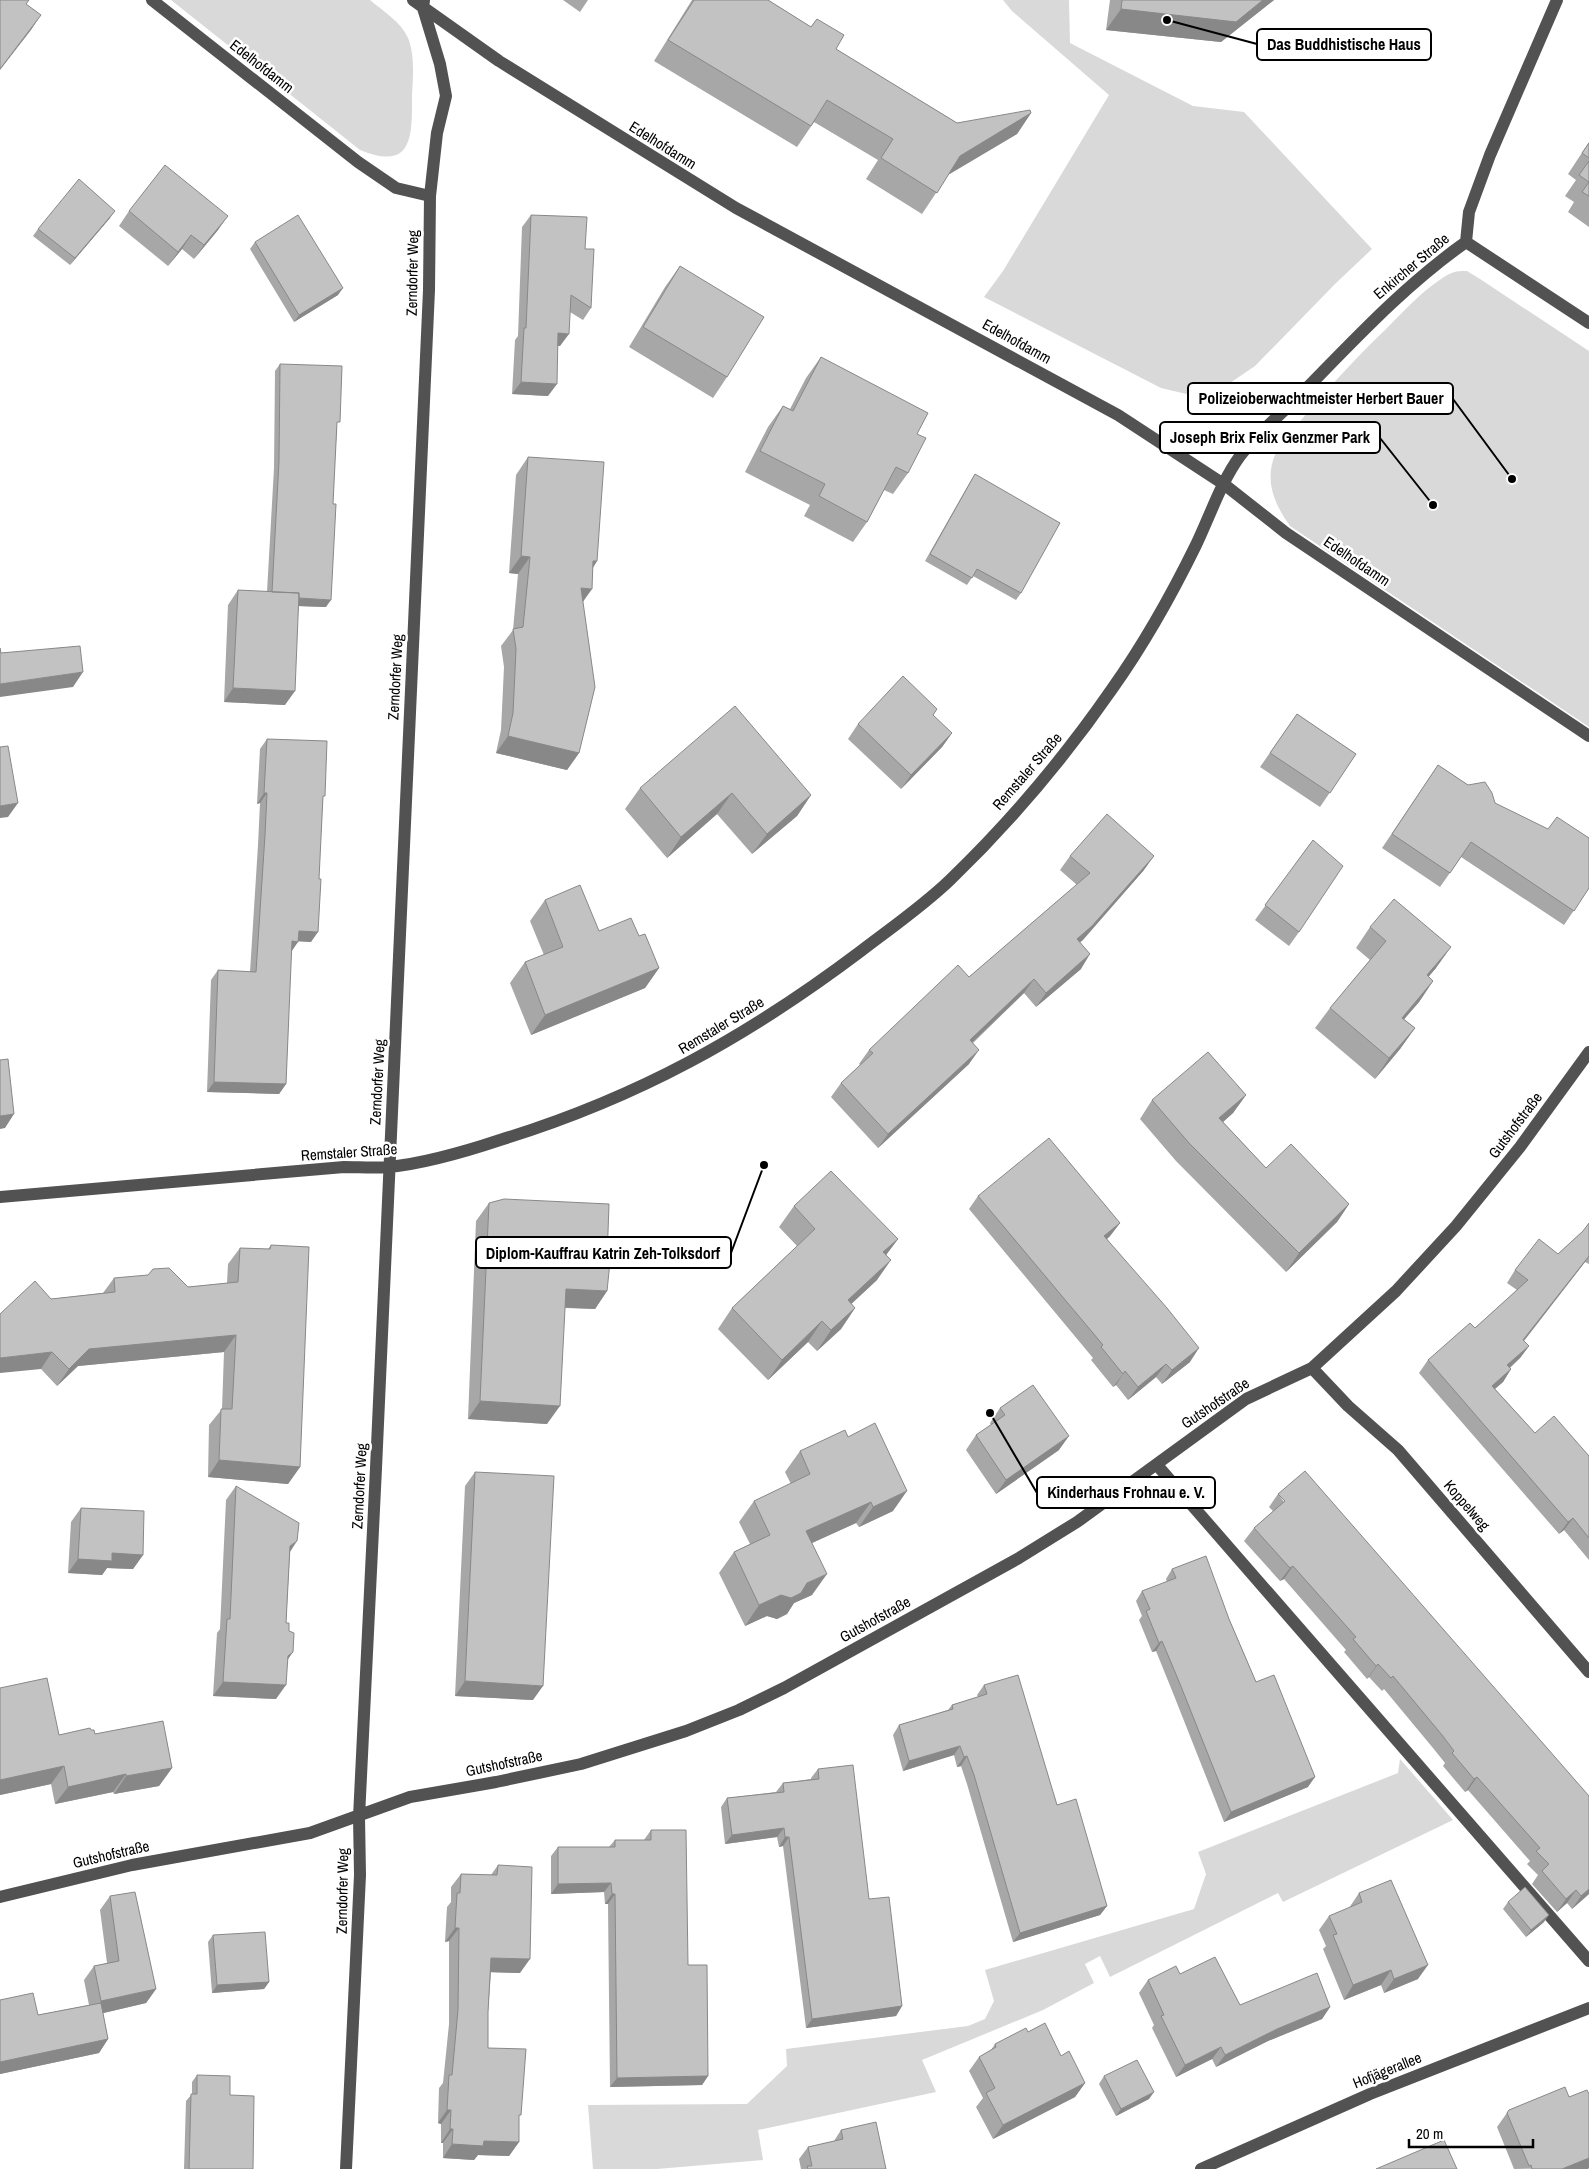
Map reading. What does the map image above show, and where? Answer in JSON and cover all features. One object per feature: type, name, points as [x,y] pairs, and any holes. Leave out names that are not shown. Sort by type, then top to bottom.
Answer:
[{"type":"street","name":"Edelhofdamm","points":[[152,0],[358,162],[396,188],[430,196]]},
{"type":"street","name":"Edelhofdamm","points":[[412,0],[423,4],[499,61],[680,175],[783,234],[1118,415],[1224,485],[1286,533],[1589,736]]},
{"type":"street","name":"Enkircher Straße","points":[[1224,485],[1240,457],[1353,340],[1410,285],[1432,266],[1466,242],[1469,212],[1490,155],[1557,0]]},
{"type":"street","name":"Zerndorfer Weg","points":[[346,2169],[360,1874],[359,1817],[429,290],[430,196],[437,133],[446,96],[440,64],[423,4]]},
{"type":"street","points":[[1466,242],[1589,324]]},
{"type":"street","name":"Remstaler Straße","points":[[0,1197],[334,1168],[389,1167],[430,1160],[535,1130],[588,1110],[671,1073],[742,1033],[804,993],[924,903],[949,881],[1068,750],[1139,649],[1193,551],[1224,485]]},
{"type":"street","name":"Gutshofstraße","points":[[0,1897],[132,1865],[310,1832],[359,1817],[410,1797],[496,1782],[621,1753],[686,1731],[739,1710],[784,1688],[1019,1558],[1077,1522],[1246,1398],[1312,1368],[1396,1291],[1456,1226],[1520,1147],[1589,1052]]},
{"type":"street","name":"Koppelweg","points":[[1312,1368],[1348,1406],[1398,1450],[1589,1672]]},
{"type":"street","points":[[1157,1465],[1589,1961]]},
{"type":"street","name":"Hofjägerallee","points":[[1200,2169],[1370,2094],[1589,2008]]},
{"type":"shaded area","points":[[171,0],[370,0],[401,27],[408,38],[412,52],[411,124],[410,136],[406,146],[400,153],[391,156],[378,156],[360,150]]},
{"type":"shaded area","points":[[1003,0],[1069,0],[1070,43],[1193,106],[1244,112],[1372,249],[1255,366],[1227,385],[1195,396],[1161,388],[984,297],[1003,271],[1109,95],[1012,11]]},
{"type":"shaded area","points":[[1467,271],[1480,279],[1589,351],[1589,727],[1290,526],[1280,510],[1273,492],[1271,483],[1272,465],[1277,450],[1287,436],[1342,373],[1412,303],[1444,277],[1454,272]]},
{"type":"shaded area","points":[[1400,1759],[1453,1820],[1283,1902],[1278,1893],[1110,1977],[1100,1956],[1085,1964],[1094,1983],[1043,2010],[922,2060],[936,2092],[758,2130],[763,2160],[657,2169],[593,2169],[588,2105],[747,2104],[787,2066],[786,2049],[968,2026],[985,2019],[994,2001],[985,1970],[1194,1909],[1206,1874],[1198,1852],[1398,1773]]},
{"type":"building","points":[[0,0],[29,0],[26,4],[41,15],[0,69]]},
{"type":"building","points":[[694,0],[768,0],[811,27],[817,19],[844,35],[836,49],[957,123],[1030,110],[1031,113],[960,156],[937,193],[881,158],[893,139],[827,100],[811,126],[668,40]]},
{"type":"building","points":[[1122,0],[1263,0],[1236,22],[1121,9]]},
{"type":"building","points":[[1589,143],[1589,158],[1582,153]]},
{"type":"building","points":[[1589,161],[1589,182],[1579,175]]},
{"type":"building","points":[[165,165],[228,216],[204,245],[191,235],[178,252],[129,211]]},
{"type":"building","points":[[79,179],[115,211],[75,258],[38,229]]},
{"type":"building","points":[[1589,182],[1589,196],[1582,192]]},
{"type":"building","points":[[298,215],[343,288],[299,315],[255,242]]},
{"type":"building","points":[[531,215],[587,217],[585,249],[594,249],[591,308],[571,295],[569,334],[558,333],[557,384],[521,382],[524,328],[526,328]]},
{"type":"building","points":[[680,266],[764,317],[727,377],[643,327]]},
{"type":"building","points":[[821,357],[928,413],[917,434],[926,438],[908,473],[896,467],[867,522],[819,496],[825,484],[760,451],[783,406],[793,411]]},
{"type":"building","points":[[280,364],[342,366],[340,422],[337,422],[333,504],[336,504],[331,600],[299,598],[299,593],[272,592],[279,461]]},
{"type":"building","points":[[528,457],[604,462],[597,561],[593,561],[592,589],[581,588],[595,687],[579,753],[508,736],[513,713],[516,649],[513,629],[523,627],[530,557],[521,556]]},
{"type":"building","points":[[975,474],[1060,523],[1021,593],[977,569],[972,578],[930,554]]},
{"type":"building","points":[[238,590],[299,593],[295,691],[233,688]]},
{"type":"building","points":[[80,646],[83,672],[0,684],[0,648],[1,653]]},
{"type":"building","points":[[903,676],[937,709],[933,715],[952,733],[911,775],[858,724]]},
{"type":"building","points":[[735,706],[811,795],[767,834],[732,793],[681,837],[640,788]]},
{"type":"building","points":[[1297,714],[1356,754],[1330,793],[1270,753]]},
{"type":"building","points":[[267,739],[327,741],[318,932],[299,931],[298,942],[292,941],[286,1084],[214,1082],[218,970],[256,972],[267,793],[264,793]]},
{"type":"building","points":[[8,746],[18,803],[0,806],[0,747]]},
{"type":"building","points":[[1438,765],[1468,785],[1485,782],[1492,793],[1495,803],[1548,829],[1557,817],[1589,838],[1589,888],[1574,911],[1471,842],[1450,873],[1392,834]]},
{"type":"building","points":[[1107,814],[1154,856],[1092,926],[1077,939],[1090,954],[1046,993],[1034,979],[970,1040],[979,1050],[888,1134],[841,1083],[873,1053],[869,1050],[958,965],[969,977],[1090,873],[1070,856]]},
{"type":"building","points":[[1313,840],[1343,866],[1299,932],[1265,905]]},
{"type":"building","points":[[580,885],[599,931],[631,918],[639,936],[645,934],[659,968],[545,1015],[525,962],[563,947],[545,900]]},
{"type":"building","points":[[1394,899],[1451,947],[1427,975],[1433,981],[1402,1018],[1415,1028],[1389,1058],[1330,1008],[1386,941],[1370,927]]},
{"type":"building","points":[[1208,1052],[1246,1095],[1219,1118],[1266,1168],[1291,1144],[1349,1204],[1299,1253],[1189,1143],[1152,1100]]},
{"type":"building","points":[[8,1059],[14,1114],[0,1116],[0,1060]]},
{"type":"building","points":[[1049,1138],[1120,1223],[1104,1236],[1199,1348],[1172,1370],[1166,1364],[1138,1387],[1125,1371],[1123,1374],[1101,1347],[1103,1345],[978,1196]]},
{"type":"building","points":[[831,1171],[898,1239],[883,1252],[891,1260],[848,1300],[855,1308],[831,1330],[822,1321],[782,1360],[732,1308],[815,1229],[794,1206]]},
{"type":"building","points":[[504,1199],[609,1204],[607,1261],[610,1262],[607,1291],[566,1289],[560,1406],[480,1401],[489,1203]]},
{"type":"building","points":[[1589,1223],[1589,1256],[1523,1340],[1529,1346],[1507,1365],[1511,1369],[1492,1386],[1535,1433],[1554,1416],[1589,1456],[1589,1538],[1573,1518],[1568,1522],[1428,1360],[1470,1323],[1475,1328],[1528,1280],[1515,1270],[1539,1239],[1558,1254]]},
{"type":"building","points":[[271,1245],[309,1247],[300,1467],[219,1460],[221,1409],[232,1409],[236,1335],[89,1349],[69,1369],[52,1352],[0,1358],[0,1314],[35,1281],[51,1299],[115,1292],[114,1278],[148,1275],[153,1269],[169,1268],[188,1287],[238,1282],[240,1248],[270,1249]]},
{"type":"building","points":[[1033,1385],[1069,1436],[1006,1480],[976,1435],[1005,1415],[1000,1408]]},
{"type":"building","points":[[875,1423],[907,1491],[873,1507],[871,1502],[806,1531],[827,1574],[807,1583],[801,1593],[791,1598],[781,1595],[759,1605],[734,1552],[770,1535],[754,1501],[810,1474],[800,1451],[845,1430],[848,1437]]},
{"type":"building","points":[[1305,1471],[1589,1796],[1589,1889],[1581,1896],[1576,1890],[1566,1899],[1542,1871],[1549,1864],[1536,1851],[1540,1848],[1477,1777],[1474,1779],[1452,1753],[1454,1751],[1442,1735],[1393,1676],[1391,1678],[1378,1664],[1376,1666],[1353,1639],[1356,1637],[1293,1566],[1290,1568],[1254,1528],[1285,1501],[1278,1494]]},
{"type":"building","points":[[475,1472],[554,1476],[543,1686],[465,1681]]},
{"type":"building","points":[[236,1486],[299,1523],[297,1541],[290,1546],[286,1623],[289,1623],[289,1631],[294,1633],[293,1652],[288,1656],[286,1685],[223,1682],[227,1619],[230,1619]]},
{"type":"building","points":[[81,1508],[144,1511],[143,1555],[112,1553],[112,1561],[78,1559]]},
{"type":"building","points":[[1206,1556],[1229,1619],[1256,1682],[1274,1675],[1315,1777],[1231,1812],[1162,1641],[1159,1643],[1146,1611],[1150,1609],[1142,1591],[1176,1578],[1172,1569]]},
{"type":"building","points":[[1018,1675],[1057,1805],[1076,1799],[1107,1906],[1020,1933],[967,1756],[964,1757],[960,1746],[909,1761],[899,1725],[953,1709],[952,1705],[987,1694],[984,1685]]},
{"type":"building","points":[[47,1678],[59,1735],[90,1728],[94,1730],[95,1734],[163,1721],[172,1768],[126,1776],[126,1774],[68,1787],[64,1766],[0,1780],[0,1688]]},
{"type":"building","points":[[853,1765],[869,1899],[889,1897],[902,2006],[812,2019],[789,1837],[785,1837],[784,1828],[732,1835],[727,1798],[784,1792],[783,1783],[819,1779],[818,1769]]},
{"type":"building","points":[[651,1830],[686,1830],[688,1965],[707,1965],[708,2076],[617,2078],[615,1894],[612,1894],[611,1883],[558,1884],[558,1847],[615,1847],[615,1840],[651,1840]]},
{"type":"building","points":[[498,1865],[532,1867],[530,1959],[491,1958],[488,2012],[488,2048],[526,2049],[521,2115],[519,2115],[519,2142],[484,2141],[483,2146],[452,2144],[453,2129],[450,2129],[451,2110],[447,2110],[449,2075],[452,2075],[458,2010],[459,1928],[455,1928],[457,1893],[460,1893],[461,1874],[497,1875]]},
{"type":"building","points":[[1391,1880],[1428,1965],[1394,1979],[1391,1970],[1353,1985],[1333,1935],[1337,1934],[1329,1916],[1362,1902],[1359,1893]]},
{"type":"building","points":[[1525,1887],[1549,1915],[1531,1930],[1508,1902]]},
{"type":"building","points":[[135,1892],[156,1989],[101,2001],[94,1966],[119,1961],[110,1896]]},
{"type":"building","points":[[265,1932],[269,1982],[217,1985],[213,1935]]},
{"type":"building","points":[[1215,1957],[1240,2005],[1317,1973],[1330,2007],[1277,2029],[1225,2055],[1221,2047],[1185,2065],[1161,2016],[1164,2015],[1148,1980],[1176,1966],[1180,1974]]},
{"type":"building","points":[[33,1993],[38,2015],[101,2003],[108,2039],[0,2062],[0,2000]]},
{"type":"building","points":[[1045,2023],[1061,2056],[1069,2051],[1085,2083],[1003,2125],[986,2093],[995,2088],[979,2057],[996,2047],[995,2044],[1026,2028],[1028,2032]]},
{"type":"building","points":[[1137,2060],[1154,2092],[1121,2109],[1104,2076]]},
{"type":"building","points":[[197,2075],[230,2076],[230,2095],[254,2096],[253,2169],[189,2169],[191,2094],[197,2094]]},
{"type":"building","points":[[1565,2087],[1569,2097],[1587,2090],[1589,2094],[1589,2158],[1562,2169],[1532,2169],[1531,2165],[1529,2166],[1507,2113],[1509,2110]]},
{"type":"building","points":[[876,2122],[886,2169],[808,2169],[807,2166],[812,2166],[808,2147],[843,2139],[841,2130]]},
{"type":"building","points":[[1444,2140],[1457,2169],[1376,2169]]},
{"type":"place","name":"Das Buddhistische Haus","points":[[1167,20]]},
{"type":"place","name":"Polizeioberwachtmeister Herbert Bauer","points":[[1512,479]]},
{"type":"place","name":"Joseph Brix Felix Genzmer Park","points":[[1433,505]]},
{"type":"place","name":"Diplom-Kauffrau Katrin Zeh-Tolksdorf","points":[[764,1165]]},
{"type":"place","name":"Kinderhaus Frohnau e. V.","points":[[990,1413]]}]
